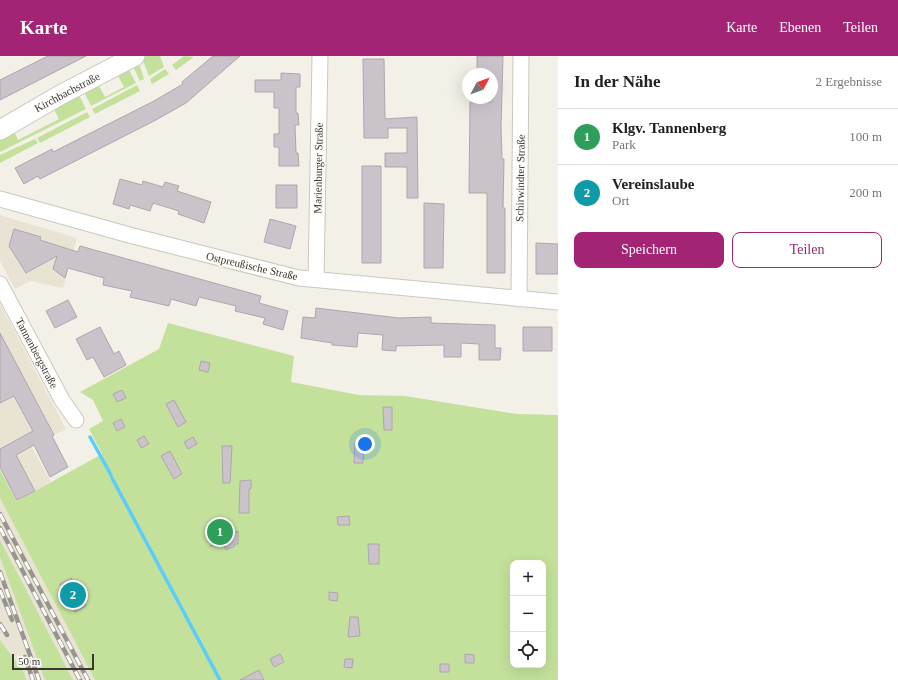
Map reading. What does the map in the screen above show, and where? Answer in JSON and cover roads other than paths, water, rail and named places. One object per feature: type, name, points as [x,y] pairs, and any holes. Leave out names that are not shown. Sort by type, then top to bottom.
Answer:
[{"type":"main road","name":"Kirchbachstraße","points":[[0,130],[62,94],[135,56]]},
{"type":"street","name":"Marienburger Straße","points":[[316,279],[320,56]]},
{"type":"street","name":"Schirwindter Straße","points":[[519,299],[521,56]]},
{"type":"street","name":"Ostpreußische Straße","points":[[0,199],[280,274],[316,279],[558,302]]},
{"type":"street","name":"Tannenbergstraße","points":[[0,284],[62,400],[76,420]]},
{"type":"waterway","points":[[90,437],[111,475]]},
{"type":"waterway","points":[[112,478],[220,680]]},
{"type":"railway","points":[[0,514],[88,680]]},
{"type":"railway","points":[[0,528],[80,680]]},
{"type":"railway","points":[[0,572],[39,680]]},
{"type":"railway","points":[[0,590],[12,620]]},
{"type":"railway","points":[[0,624],[7,635]]},
{"type":"railway","points":[[25,657],[33,680]]},
{"type":"place","name":"Klgv. Tannenberg","points":[[220,532]]},
{"type":"place","name":"Vereinslaube","points":[[73,595]]}]
